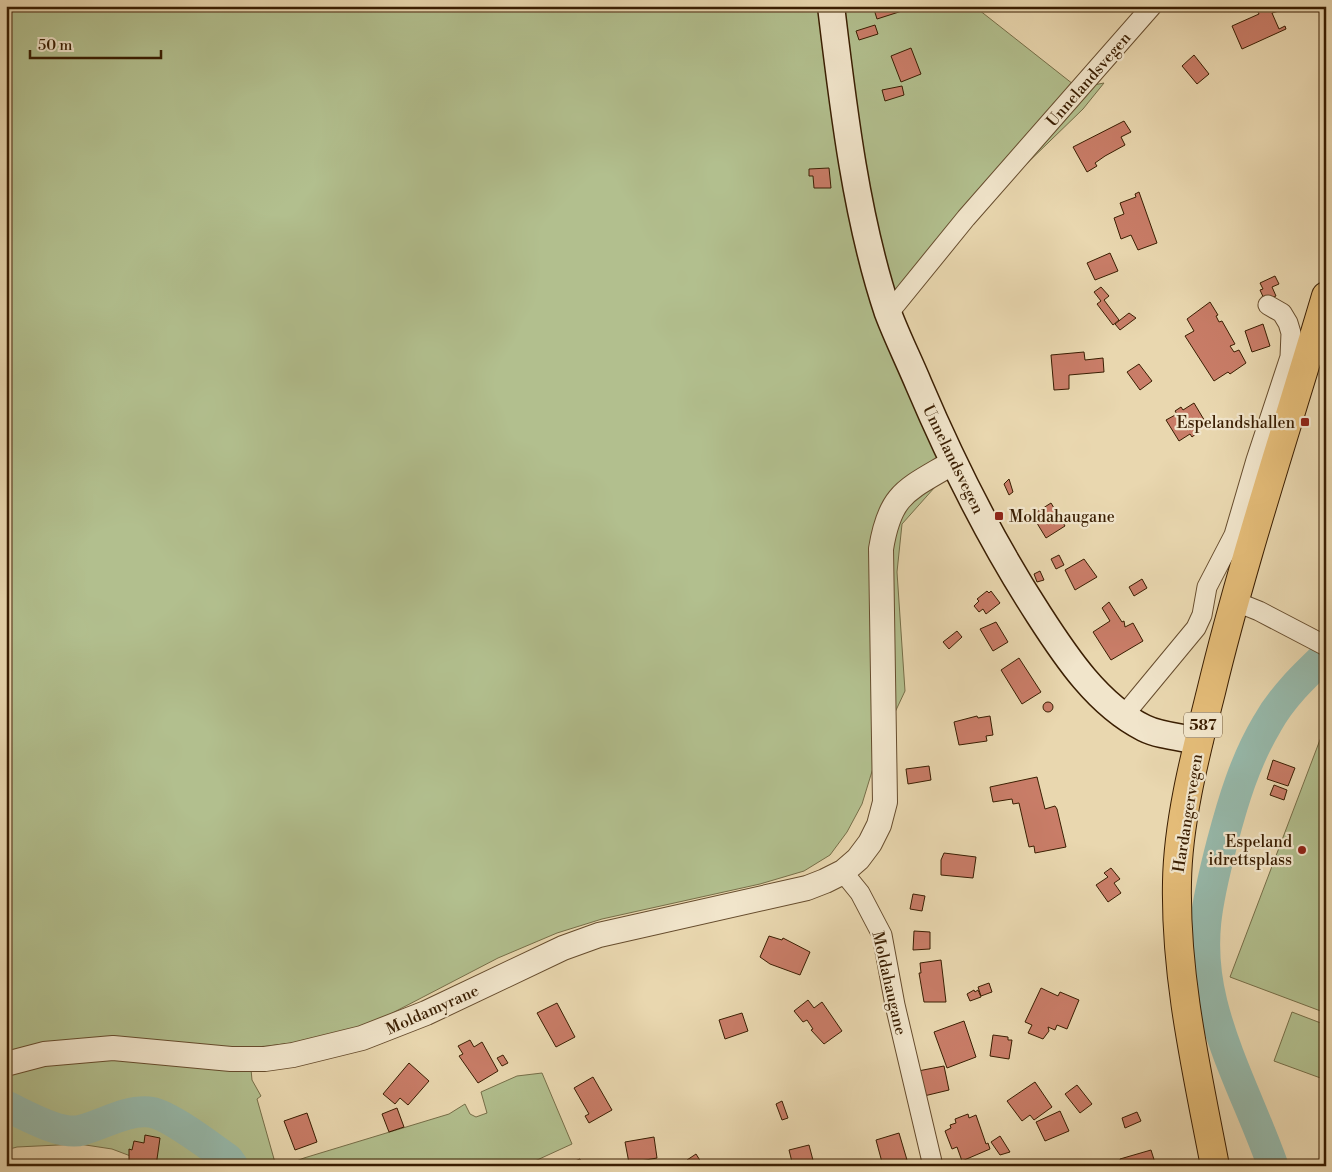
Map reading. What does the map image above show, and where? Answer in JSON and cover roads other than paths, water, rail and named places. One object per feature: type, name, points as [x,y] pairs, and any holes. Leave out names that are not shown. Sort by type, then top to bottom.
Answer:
[{"type":"main road","name":"Unnelandsvegen","points":[[832,6],[856,178],[874,263],[888,314],[952,463],[1014,576],[1057,642],[1092,687],[1124,715],[1144,729],[1198,741]]},
{"type":"main road","name":"Hardangervegen","points":[[1215,1166],[1179,955],[1177,916],[1179,855],[1198,741],[1234,601],[1326,296]]},
{"type":"street","name":"Unnelandsvegen","points":[[888,314],[966,218],[1152,6]]},
{"type":"street","points":[[1124,715],[1196,628],[1202,615],[1207,587],[1234,536],[1261,442],[1290,357],[1291,333],[1288,323],[1282,313],[1268,305]]},
{"type":"street","points":[[843,872],[858,859],[870,844],[879,826],[884,802],[880,549],[883,532],[887,518],[900,498],[921,482],[952,463]]},
{"type":"street","points":[[1234,601],[1259,611],[1322,643]]},
{"type":"street","name":"Moldamyrane","points":[[6,1064],[44,1054],[113,1048],[231,1059],[265,1059],[323,1048],[389,1029],[563,948],[599,935],[807,888],[843,872]]},
{"type":"street","name":"Moldahaugane","points":[[843,872],[860,893],[882,935],[895,1005],[933,1166]]},
{"type":"waterway","points":[[1273,1166],[1232,1065],[1212,1003],[1205,961],[1206,922],[1208,903],[1226,827],[1240,782],[1252,752],[1279,705],[1326,655]]},
{"type":"waterway","points":[[6,1106],[44,1124],[74,1131],[132,1113],[149,1112],[157,1114],[178,1124],[228,1159],[233,1166]]},
{"type":"place","name":"Espelandshallen","points":[[1305,422]]},
{"type":"place","name":"Moldahaugane","points":[[999,516]]},
{"type":"place","name":"Espeland idrettsplass","points":[[1302,850]]}]
